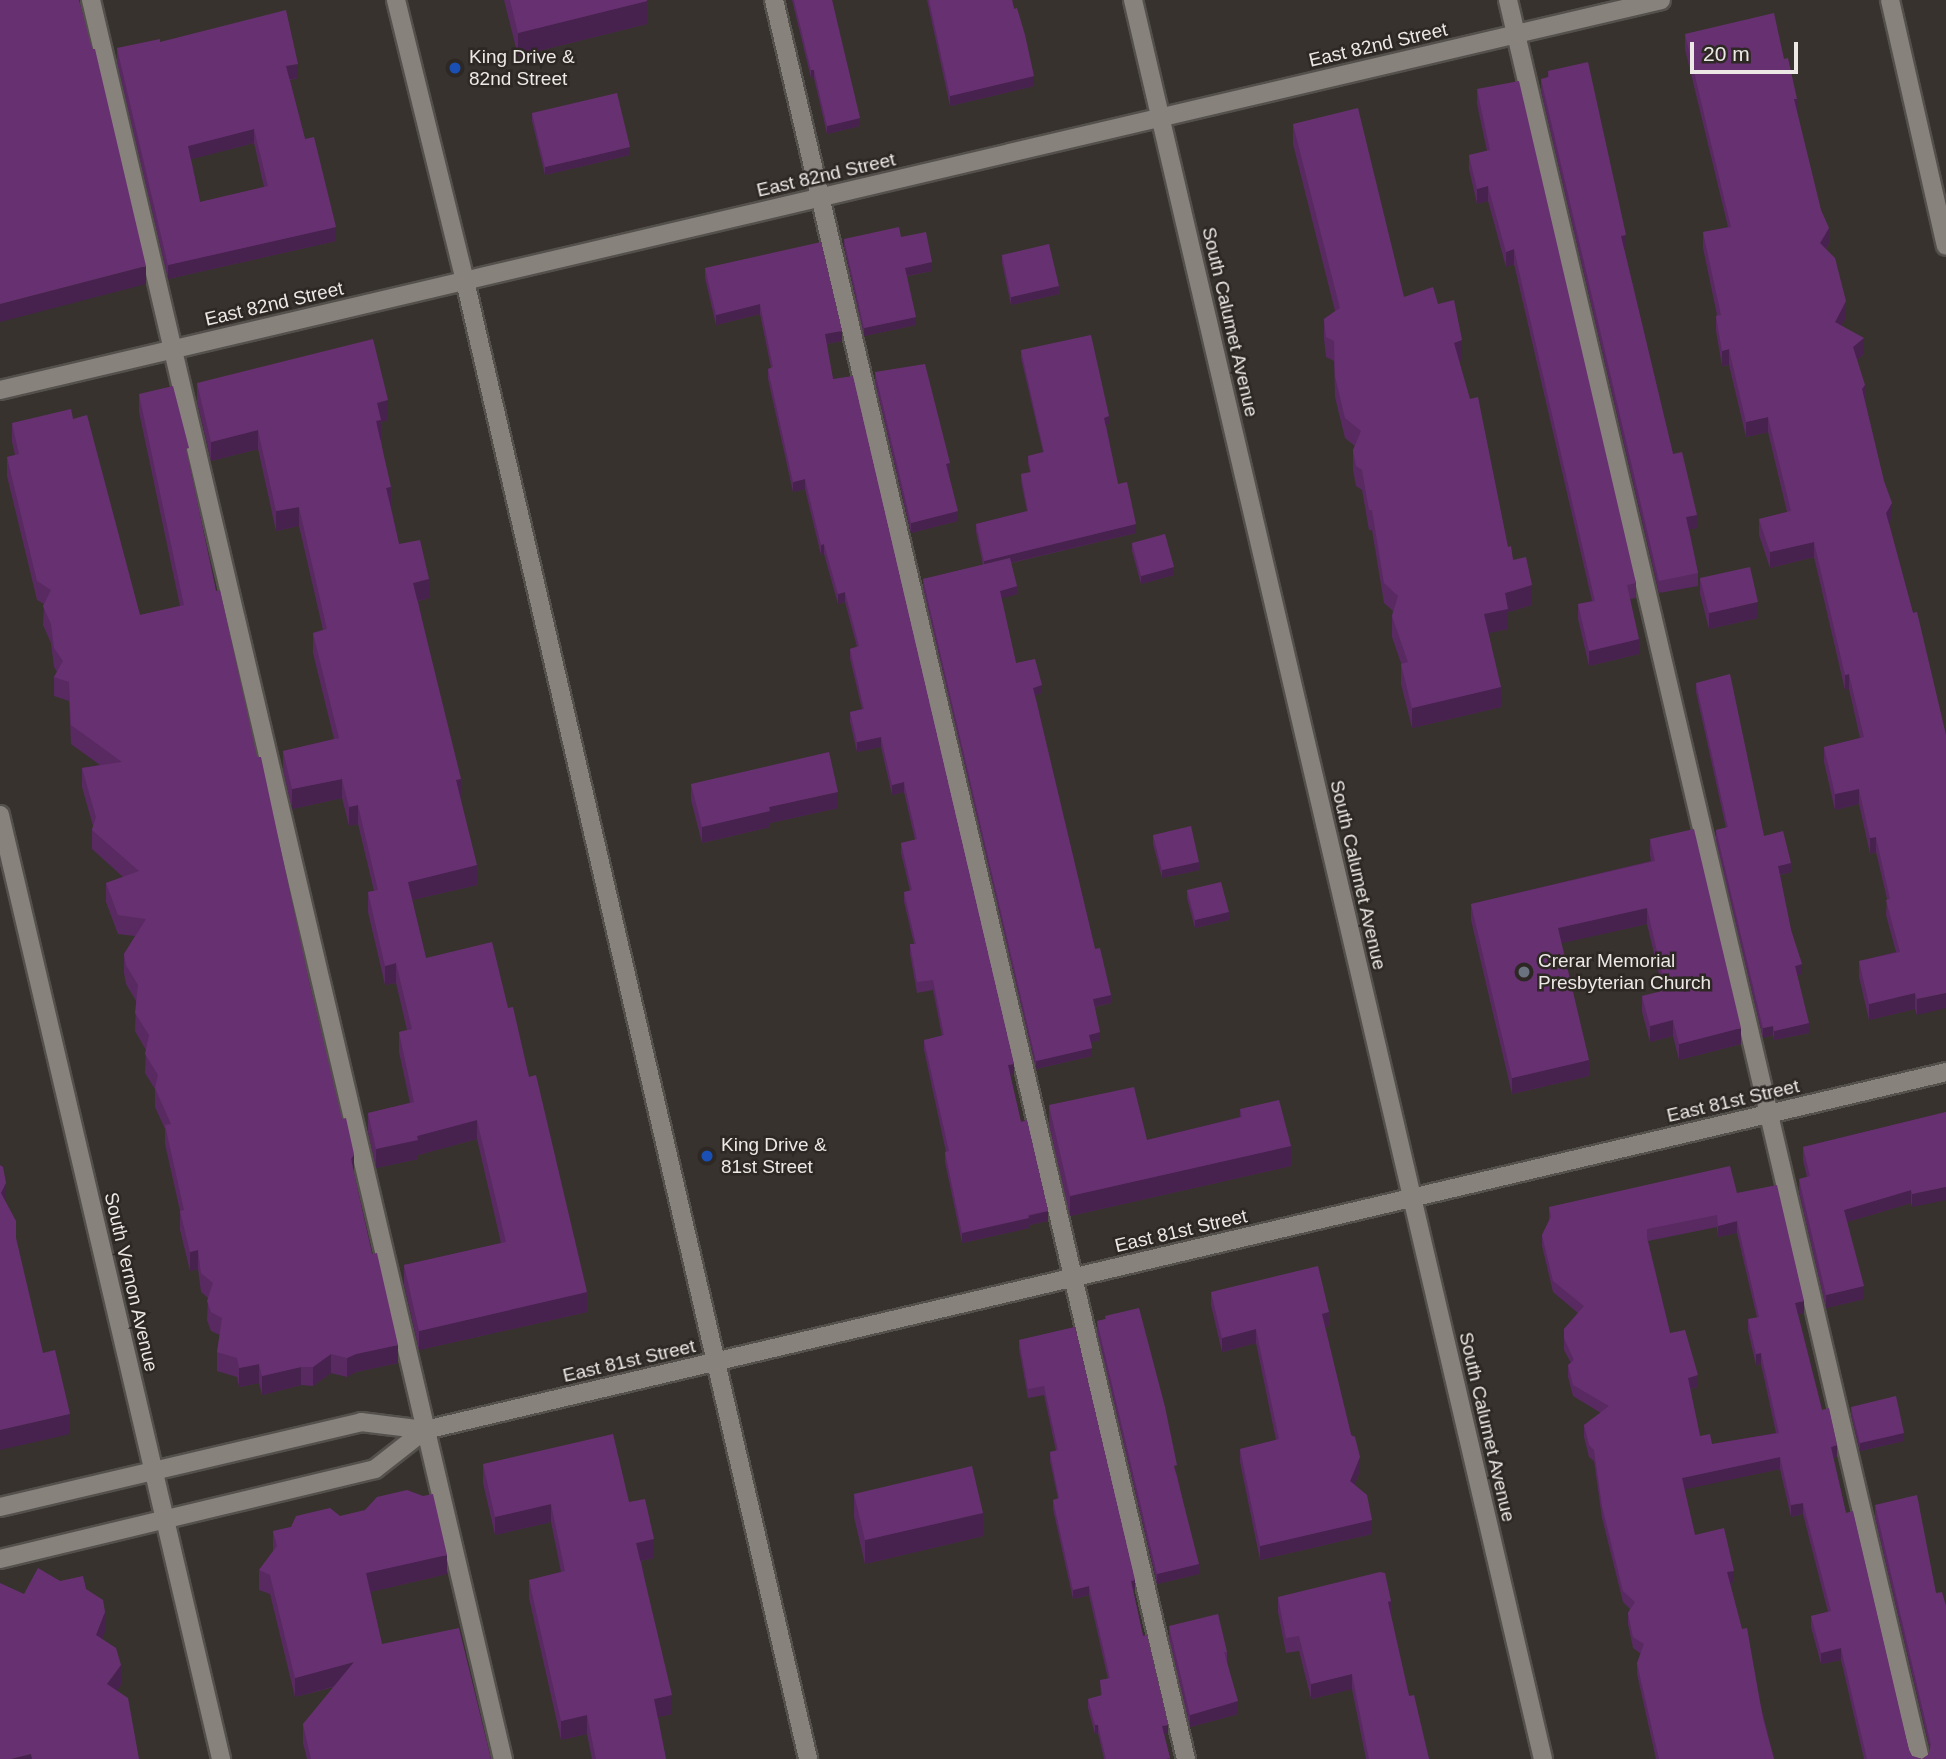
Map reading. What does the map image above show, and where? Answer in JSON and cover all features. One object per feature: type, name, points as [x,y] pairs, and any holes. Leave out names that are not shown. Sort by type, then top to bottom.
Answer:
[{"type":"street","points":[[91,0],[503,1759]]},
{"type":"street","points":[[396,0],[465,281],[808,1759]]},
{"type":"street","points":[[774,0],[1186,1759]]},
{"type":"street","name":"South Calumet Avenue","points":[[1133,0],[1543,1759]]},
{"type":"street","points":[[1508,0],[1920,1759]]},
{"type":"street","name":"East 82nd Street","points":[[0,390],[1661,0]]},
{"type":"street","points":[[1890,0],[1946,246]]},
{"type":"street","name":"South Vernon Avenue","points":[[0,814],[221,1759]]},
{"type":"street","name":"East 81st Street","points":[[0,1507],[361,1422],[425,1430],[1946,1072]]},
{"type":"street","name":"East 81st Street","points":[[0,1559],[375,1469],[425,1430]]},
{"type":"building","points":[[0,0],[79,0],[92,49],[95,49],[146,266],[0,304]]},
{"type":"building","points":[[510,0],[647,0],[647,1],[518,33]]},
{"type":"building","points":[[794,0],[832,0],[860,118],[827,126]]},
{"type":"building","points":[[929,0],[1012,0],[1025,35],[1034,76],[950,96]]},
{"type":"building","points":[[286,10],[298,64],[286,66],[305,139],[314,137],[336,227],[168,265],[117,48],[160,39],[160,42]],"holes":[[[254,129],[268,186],[200,202],[188,146]]]},
{"type":"building","points":[[1774,13],[1784,59],[1788,58],[1797,99],[1794,99],[1821,210],[1829,228],[1820,243],[1835,258],[1846,301],[1835,322],[1864,338],[1853,347],[1865,385],[1862,389],[1884,481],[1892,503],[1886,513],[1913,613],[1917,612],[1946,735],[1946,993],[1917,999],[1915,993],[1869,1004],[1859,961],[1900,952],[1886,900],[1890,899],[1876,837],[1870,838],[1859,789],[1835,794],[1824,747],[1864,737],[1849,674],[1845,675],[1814,542],[1770,552],[1759,519],[1791,511],[1768,417],[1746,422],[1729,349],[1722,351],[1716,316],[1721,315],[1703,232],[1731,227],[1685,34]]},
{"type":"building","points":[[1588,62],[1626,235],[1621,236],[1673,454],[1682,452],[1697,515],[1686,517],[1698,573],[1659,581],[1541,79],[1549,77],[1548,71]]},
{"type":"building","points":[[1519,81],[1636,583],[1627,585],[1639,639],[1589,651],[1578,604],[1595,601],[1514,249],[1506,252],[1488,186],[1477,189],[1469,155],[1490,150],[1477,89]]},
{"type":"building","points":[[617,93],[630,147],[545,167],[532,113]]},
{"type":"building","points":[[1358,108],[1404,297],[1433,287],[1438,304],[1454,300],[1462,340],[1454,343],[1470,399],[1478,397],[1508,547],[1511,546],[1513,560],[1526,557],[1532,585],[1505,593],[1508,609],[1484,614],[1501,687],[1412,708],[1401,664],[1408,662],[1392,616],[1398,596],[1384,583],[1372,510],[1369,510],[1362,470],[1356,466],[1353,450],[1361,431],[1345,418],[1335,376],[1334,341],[1326,337],[1324,319],[1340,308],[1293,124]]},
{"type":"building","points":[[899,227],[901,237],[926,232],[932,262],[905,268],[916,317],[864,328],[844,239]]},
{"type":"building","points":[[821,242],[842,331],[825,334],[833,379],[853,376],[1014,1064],[1008,1065],[1021,1122],[1027,1120],[1048,1211],[962,1233],[945,1152],[949,1151],[924,1040],[944,1035],[933,980],[917,982],[910,944],[916,944],[904,892],[912,890],[901,843],[917,839],[904,782],[892,785],[881,737],[857,742],[850,712],[864,709],[850,649],[859,646],[845,592],[838,594],[824,544],[821,545],[805,479],[793,482],[768,369],[773,367],[760,304],[716,315],[705,268]]},
{"type":"building","points":[[1049,244],[1059,286],[1011,297],[1002,255]]},
{"type":"building","points":[[1091,335],[1109,416],[1104,418],[1118,484],[1127,482],[1136,524],[984,561],[976,524],[1028,511],[1021,474],[1031,472],[1028,456],[1044,452],[1021,350]]},
{"type":"building","points":[[373,339],[388,400],[377,403],[381,420],[376,421],[391,487],[386,488],[399,544],[420,540],[429,579],[413,583],[461,779],[456,780],[477,865],[408,882],[426,958],[492,942],[508,1008],[513,1007],[529,1077],[536,1075],[587,1292],[419,1331],[404,1265],[506,1242],[477,1120],[417,1136],[418,1140],[376,1149],[368,1113],[414,1102],[399,1032],[412,1029],[396,963],[385,966],[368,892],[378,890],[358,805],[349,807],[342,779],[292,789],[283,751],[339,738],[313,633],[327,629],[299,507],[276,511],[258,430],[211,442],[197,383]]},
{"type":"building","points":[[925,364],[950,463],[946,464],[958,511],[911,523],[875,372]]},
{"type":"building","points":[[173,386],[189,448],[186,449],[216,591],[220,590],[257,757],[261,757],[309,981],[342,1119],[346,1118],[354,1154],[351,1159],[372,1254],[377,1253],[398,1345],[347,1358],[331,1354],[313,1367],[262,1376],[259,1364],[239,1368],[237,1358],[217,1352],[222,1318],[211,1312],[207,1301],[213,1283],[201,1273],[198,1250],[190,1252],[180,1211],[184,1210],[165,1125],[171,1124],[155,1088],[158,1075],[145,1054],[149,1035],[135,1013],[138,985],[126,965],[124,954],[146,919],[118,915],[106,883],[139,871],[92,830],[96,817],[82,768],[122,762],[71,725],[69,682],[54,677],[63,661],[54,648],[51,624],[43,606],[51,590],[37,581],[7,457],[19,454],[12,423],[71,409],[73,419],[87,415],[140,615],[184,605],[139,394]]},
{"type":"building","points":[[1165,534],[1174,567],[1141,576],[1132,543]]},
{"type":"building","points":[[1010,558],[1017,586],[1000,591],[1016,663],[1035,659],[1042,685],[1033,688],[1095,949],[1100,948],[1111,995],[1093,999],[1100,1032],[1089,1035],[1092,1048],[1036,1061],[923,579]]},
{"type":"building","points":[[1750,567],[1758,602],[1709,613],[1700,578]]},
{"type":"building","points":[[1730,674],[1764,836],[1783,831],[1791,863],[1778,866],[1791,930],[1802,964],[1795,966],[1809,1023],[1774,1031],[1773,1026],[1763,1028],[1716,830],[1728,827],[1696,683]]},
{"type":"building","points":[[829,752],[838,792],[769,807],[770,811],[702,827],[691,784]]},
{"type":"building","points":[[1191,826],[1199,862],[1162,870],[1153,835]]},
{"type":"building","name":"Crerar Memorial Presbyterian Church","points":[[1694,829],[1741,1028],[1679,1044],[1673,1020],[1650,1026],[1642,996],[1666,990],[1647,908],[1558,928],[1589,1060],[1512,1078],[1471,904],[1655,861],[1650,839]]},
{"type":"building","points":[[1221,882],[1229,912],[1195,920],[1187,890]]},
{"type":"building","points":[[1134,1087],[1147,1140],[1242,1117],[1240,1109],[1279,1100],[1291,1146],[1070,1196],[1049,1105]]},
{"type":"building","points":[[1946,1112],[1946,1187],[1912,1194],[1911,1190],[1844,1210],[1864,1286],[1826,1295],[1799,1179],[1810,1176],[1803,1147]]},
{"type":"building","points":[[0,1165],[3,1167],[6,1183],[1,1193],[16,1221],[16,1238],[43,1353],[55,1350],[70,1414],[0,1430]]},
{"type":"building","points":[[1730,1166],[1737,1193],[1777,1185],[1804,1301],[1795,1303],[1822,1410],[1829,1408],[1837,1445],[1831,1447],[1846,1513],[1853,1511],[1909,1750],[1912,1756],[1922,1759],[1867,1759],[1841,1648],[1821,1653],[1811,1616],[1831,1611],[1803,1503],[1791,1505],[1780,1457],[1682,1478],[1695,1535],[1724,1528],[1734,1571],[1727,1572],[1742,1629],[1747,1628],[1763,1719],[1774,1759],[1659,1759],[1637,1663],[1644,1644],[1633,1637],[1628,1613],[1635,1602],[1623,1591],[1602,1506],[1594,1450],[1589,1445],[1584,1425],[1609,1406],[1573,1385],[1568,1365],[1574,1360],[1564,1338],[1564,1329],[1584,1306],[1553,1281],[1542,1235],[1551,1217],[1549,1207]],"holes":[[[1717,1215],[1718,1226],[1737,1221],[1759,1317],[1748,1319],[1756,1354],[1761,1353],[1779,1433],[1712,1444],[1710,1434],[1700,1436],[1688,1378],[1698,1375],[1685,1330],[1670,1333],[1647,1229]]]},
{"type":"building","points":[[1318,1266],[1329,1312],[1322,1314],[1351,1435],[1355,1437],[1360,1457],[1350,1481],[1367,1495],[1372,1520],[1260,1546],[1240,1449],[1279,1439],[1256,1329],[1222,1338],[1211,1292]]},
{"type":"building","points":[[1139,1308],[1165,1407],[1177,1465],[1174,1466],[1199,1564],[1157,1574],[1097,1321],[1106,1319],[1105,1316]]},
{"type":"building","points":[[1075,1327],[1135,1580],[1131,1581],[1143,1636],[1147,1635],[1168,1725],[1162,1726],[1170,1758],[1106,1759],[1098,1725],[1095,1725],[1088,1699],[1102,1695],[1100,1680],[1110,1678],[1089,1586],[1073,1590],[1053,1500],[1059,1498],[1050,1452],[1058,1450],[1044,1386],[1028,1389],[1019,1340]]},
{"type":"building","points":[[1896,1396],[1904,1433],[1860,1443],[1851,1407]]},
{"type":"building","points":[[613,1434],[629,1502],[645,1499],[654,1539],[636,1543],[672,1695],[654,1699],[666,1759],[596,1759],[587,1715],[561,1721],[529,1580],[565,1571],[551,1504],[495,1517],[483,1464]]},
{"type":"building","points":[[972,1466],[983,1513],[865,1540],[854,1494]]},
{"type":"building","points":[[407,1490],[423,1496],[433,1494],[447,1555],[366,1573],[382,1644],[459,1628],[491,1759],[311,1759],[303,1724],[354,1662],[295,1678],[270,1575],[259,1570],[277,1546],[273,1531],[291,1527],[296,1516],[330,1508],[340,1516],[365,1510],[377,1497]]},
{"type":"building","points":[[1917,1495],[1936,1593],[1942,1592],[1946,1606],[1946,1759],[1922,1759],[1928,1755],[1931,1745],[1875,1505]]},
{"type":"building","points":[[38,1568],[60,1581],[83,1576],[86,1589],[103,1600],[105,1612],[96,1635],[116,1648],[121,1665],[107,1684],[128,1698],[139,1759],[32,1759],[31,1754],[0,1759],[0,1583],[24,1594]]},
{"type":"building","points":[[1385,1573],[1391,1601],[1388,1602],[1409,1696],[1414,1695],[1429,1759],[1369,1759],[1352,1674],[1311,1684],[1299,1636],[1286,1638],[1278,1597]]},
{"type":"building","points":[[1218,1614],[1227,1652],[1224,1652],[1238,1701],[1190,1715],[1169,1626]]},
{"type":"place","name":"King Drive & 82nd Street","points":[[455,68]]},
{"type":"place","name":"Crerar Memorial Presbyterian Church","points":[[1524,972]]},
{"type":"place","name":"King Drive & 81st Street","points":[[707,1156]]}]
